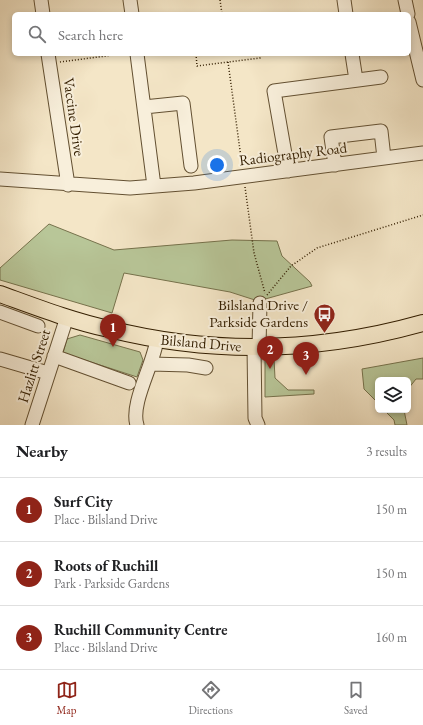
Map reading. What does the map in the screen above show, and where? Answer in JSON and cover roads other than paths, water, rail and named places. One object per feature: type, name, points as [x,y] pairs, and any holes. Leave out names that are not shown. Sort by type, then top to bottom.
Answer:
[{"type":"main road","name":"Bilsland Drive","points":[[2,298],[109,329],[157,339],[200,345],[256,347],[329,343],[370,336],[423,323]]},
{"type":"street","points":[[41,0],[43,12]]},
{"type":"street","points":[[130,0],[132,12]]},
{"type":"street","points":[[344,0],[346,12]]},
{"type":"street","points":[[406,0],[408,12]]},
{"type":"street","points":[[411,30],[423,80]]},
{"type":"street","points":[[137,56],[154,186]]},
{"type":"street","points":[[352,56],[356,80]]},
{"type":"street","name":"Vaccine Drive","points":[[49,59],[68,185]]},
{"type":"street","points":[[288,171],[274,91],[381,77]]},
{"type":"street","points":[[144,107],[183,103],[191,166]]},
{"type":"street","points":[[335,165],[332,137],[381,131],[384,158]]},
{"type":"street","name":"Radiography Road","points":[[0,180],[130,188],[288,171],[423,153]]},
{"type":"street","points":[[258,425],[255,418],[256,347],[263,300]]},
{"type":"street","points":[[0,312],[38,326]]},
{"type":"street","name":"Hazlitt Street","points":[[32,425],[67,317]]},
{"type":"street","points":[[137,425],[135,410],[151,364],[157,339]]},
{"type":"street","points":[[54,356],[129,383]]},
{"type":"street","points":[[0,359],[48,373]]},
{"type":"street","points":[[151,364],[188,364],[206,368]]},
{"type":"place","name":"Bilsland Drive / Parkside Gardens","points":[[324,334]]},
{"type":"place","name":"Surf City","points":[[113,347]]},
{"type":"place","name":"Roots of Ruchill","points":[[270,369]]},
{"type":"place","name":"Ruchill Community Centre","points":[[306,375]]}]
